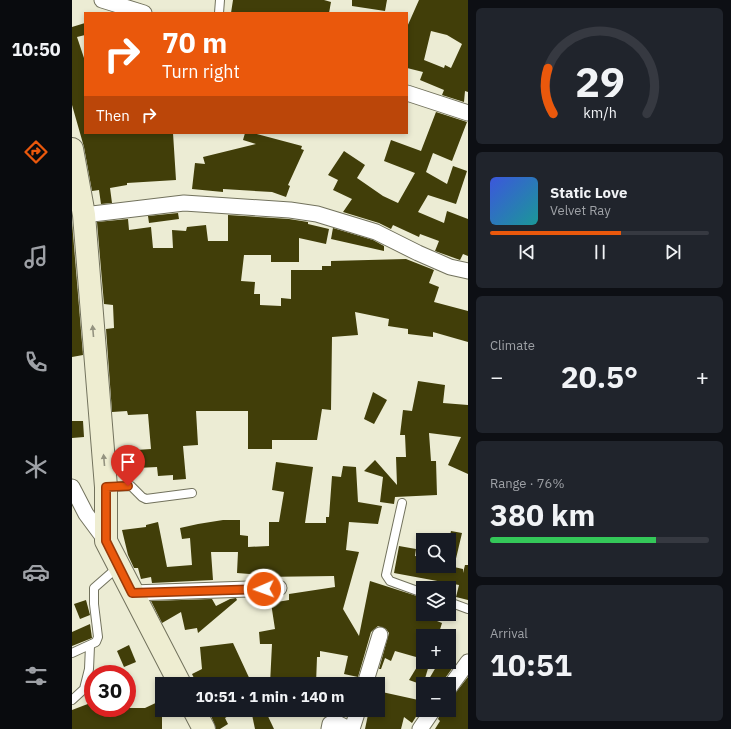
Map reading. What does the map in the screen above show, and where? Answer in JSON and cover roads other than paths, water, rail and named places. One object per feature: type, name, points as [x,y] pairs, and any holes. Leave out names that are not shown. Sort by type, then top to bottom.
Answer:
[{"type":"street","points":[[102,0],[141,12]]},
{"type":"street","points":[[408,93],[468,114]]},
{"type":"street","points":[[72,149],[84,215],[106,487],[106,541]]},
{"type":"street","points":[[84,215],[184,203],[310,213],[376,232],[450,267],[468,271]]},
{"type":"street","points":[[72,487],[86,514],[106,541],[176,677]]},
{"type":"street","points":[[132,593],[279,588]]},
{"type":"street","points":[[367,677],[380,635]]},
{"type":"street","points":[[456,678],[468,662]]},
{"type":"street","points":[[198,717],[204,729]]},
{"type":"street","points":[[329,729],[330,724],[335,722],[351,729],[355,717]]},
{"type":"street","points":[[420,729],[428,717]]},
{"type":"lane","points":[[219,12],[220,0]]},
{"type":"lane","points":[[106,487],[131,486],[146,499],[192,493]]},
{"type":"lane","points":[[402,503],[386,575],[390,581],[416,590]]},
{"type":"lane","points":[[72,654],[96,642],[98,637],[94,604],[94,588],[118,566]]},
{"type":"lane","points":[[456,604],[468,608]]},
{"type":"lane","points":[[72,700],[84,689],[90,646]]}]
